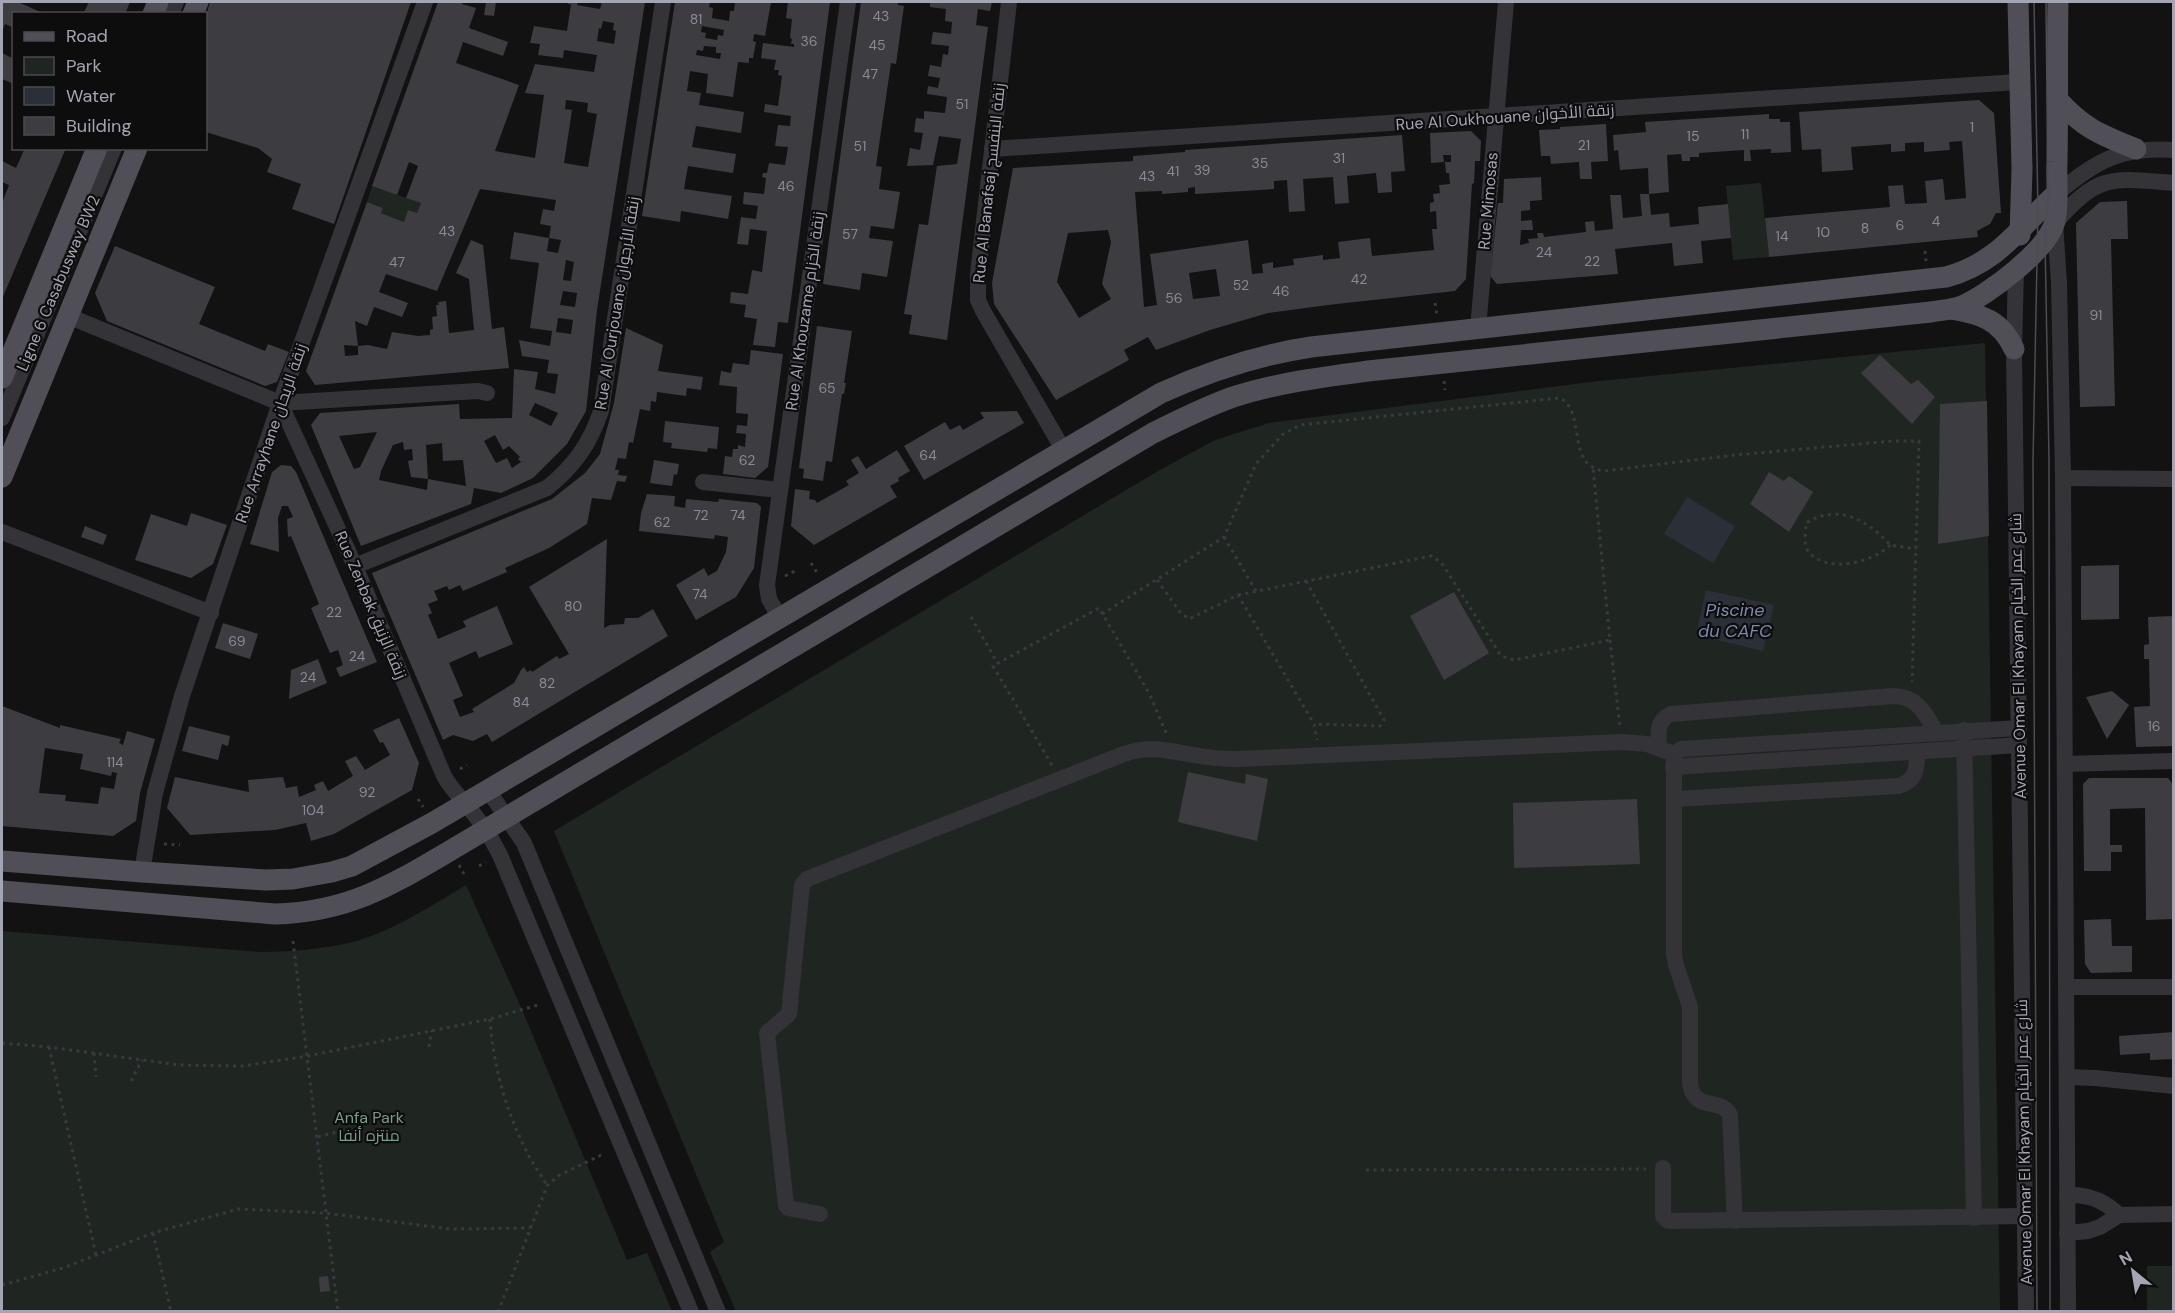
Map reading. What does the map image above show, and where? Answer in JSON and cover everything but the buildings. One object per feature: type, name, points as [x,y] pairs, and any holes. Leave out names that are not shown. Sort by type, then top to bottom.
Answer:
[{"type":"main road","name":"Avenue Omar El Khayam شارع عمر الخيام","points":[[2016,270],[2022,169],[2018,82],[2018,2]]},
{"type":"main road","points":[[1951,309],[1980,296],[2016,270],[2036,250],[2055,223],[2058,2]]},
{"type":"main road","points":[[2058,100],[2075,118],[2096,132],[2136,149]]},
{"type":"main road","points":[[2,378],[7,354],[96,150]]},
{"type":"main road","points":[[2,477],[136,150]]},
{"type":"main road","points":[[2,861],[266,880],[293,879],[332,872],[370,858],[1161,393],[1208,373],[1262,356],[1311,347],[1947,277],[1974,268],[1994,254],[2056,194]]},
{"type":"main road","points":[[2,891],[256,913],[293,914],[342,904],[388,887],[1153,434],[1233,397],[1286,384],[1368,371],[1951,309],[1990,319],[2003,332],[2014,349]]},
{"type":"street","name":"Rue Arrayhane زنقة الريحان","points":[[142,872],[150,819],[162,766],[182,696],[368,141],[425,2]]},
{"type":"street","name":"Rue Al Ourjouane زنقة الأرجوان","points":[[355,566],[547,488],[571,467],[588,443],[601,411],[663,2]]},
{"type":"street","name":"Rue Al Khouzame زنقة الخزام","points":[[780,618],[769,599],[767,587],[848,2]]},
{"type":"street","name":"Rue Al Banafsaj زنقة البنفسج","points":[[1009,2],[978,274],[978,300],[1064,451]]},
{"type":"street","name":"Rue Mimosas","points":[[1478,329],[1506,2]]},
{"type":"street","name":"Rue Al Oukhouane زنقة الأخوان","points":[[992,149],[1495,118],[2018,82]]},
{"type":"street","points":[[2056,194],[2097,164],[2136,149],[2174,150]]},
{"type":"street","name":"Ligne 6 Casabusway BW2","points":[[2,418],[113,150]]},
{"type":"street","points":[[2067,1311],[2063,478],[2059,283],[2055,223],[2070,205],[2104,182],[2124,179],[2174,183]]},
{"type":"street","name":"Avenue Omar El Khayam شارع عمر الخيام","points":[[2016,270],[2014,349],[2026,1311]]},
{"type":"street","points":[[68,316],[280,403],[478,391],[487,393]]},
{"type":"street","name":"Rue Zenbak زنقة الزنبق","points":[[280,403],[355,566],[444,776],[497,849],[691,1311]]},
{"type":"street","points":[[2063,478],[2174,479]]},
{"type":"street","points":[[703,482],[780,490]]},
{"type":"street","points":[[2,532],[211,613]]},
{"type":"street","points":[[1735,1221],[1730,1115],[1722,1107],[1701,1102],[1693,1094],[1690,1084],[1690,1007],[1674,955],[1674,799],[1669,756],[1659,726],[1661,720],[1671,714],[1893,696],[1906,697],[1922,708],[1936,732]]},
{"type":"street","points":[[1669,756],[1682,749],[2019,728]]},
{"type":"street","points":[[1964,730],[1974,1218]]},
{"type":"street","points":[[1830,739],[1831,758]]},
{"type":"street","points":[[820,1214],[788,1208],[786,1205],[767,1033],[789,1014],[802,885],[815,875],[1059,779],[1133,751],[1152,748],[1196,756],[1238,759],[1622,742],[1669,756],[1718,765],[2019,745]]},
{"type":"street","points":[[1717,747],[1718,765]]},
{"type":"street","points":[[1674,799],[1899,786],[1912,780],[1916,774],[1917,752]]},
{"type":"street","points":[[2065,764],[2174,761]]},
{"type":"street","points":[[488,790],[524,843],[718,1311]]},
{"type":"street","points":[[2066,987],[2174,987]]},
{"type":"street","points":[[2067,1077],[2174,1086]]},
{"type":"street","points":[[1663,1168],[1665,1221],[2024,1216]]},
{"type":"street","points":[[2067,1195],[2078,1194],[2101,1200],[2119,1215]]},
{"type":"street","points":[[2067,1233],[2078,1233],[2100,1227],[2119,1215],[2174,1214]]},
{"type":"path","points":[[1436,303],[1437,320]]},
{"type":"path","points":[[1102,614],[1224,537],[1256,464],[1277,440],[1292,428],[1300,425],[1560,398],[1568,404],[1582,457],[1593,468],[1610,471],[1735,455],[1893,441],[1919,441],[1912,700]]},
{"type":"path","points":[[1593,468],[1622,742]]},
{"type":"path","points":[[1890,545],[1884,552],[1859,562],[1851,565],[1838,565],[1818,559],[1808,551],[1805,539],[1806,523],[1815,518],[1848,515],[1877,530],[1890,545],[1916,549]]},
{"type":"path","points":[[1224,537],[1256,591]]},
{"type":"path","points":[[1157,580],[1180,612],[1190,619],[1239,595],[1431,556],[1442,562],[1501,656],[1514,660],[1610,640]]},
{"type":"path","points":[[811,563],[820,579]]},
{"type":"path","points":[[778,580],[797,570]]},
{"type":"path","points":[[1306,581],[1384,720],[1380,726],[1314,724]]},
{"type":"path","points":[[1239,595],[1314,724],[1320,756]]},
{"type":"path","points":[[1059,779],[993,666],[1099,608],[1149,693],[1173,751]]},
{"type":"path","points":[[970,617],[998,664]]},
{"type":"path","points":[[418,799],[425,811]]},
{"type":"path","points":[[163,844],[180,844]]},
{"type":"path","points":[[293,941],[338,1311]]},
{"type":"path","points":[[2,1043],[49,1047],[179,1065],[243,1066],[308,1056],[490,1018],[538,1005]]},
{"type":"path","points":[[490,1018],[492,1047],[506,1105],[530,1158],[547,1186]]},
{"type":"path","points":[[429,1047],[432,1030]]},
{"type":"path","points":[[49,1047],[96,1256]]},
{"type":"path","points":[[94,1053],[96,1077]]},
{"type":"path","points":[[130,1081],[142,1060]]},
{"type":"path","points":[[318,1137],[339,1131]]},
{"type":"path","points":[[498,1311],[547,1186],[558,1176],[601,1155]]},
{"type":"path","points":[[1366,1170],[1663,1168]]},
{"type":"path","points":[[2,1285],[63,1268],[153,1233],[238,1209],[325,1213],[450,1229],[530,1228]]},
{"type":"path","points":[[153,1233],[171,1311]]},
{"type":"green space","points":[[1761,183],[1769,257],[1733,260],[1726,186]]},
{"type":"green space","points":[[372,186],[421,203],[417,213],[408,210],[404,222],[381,213],[383,208],[367,202]]},
{"type":"green space","points":[[1985,343],[2000,1311],[736,1311],[710,1252],[724,1242],[554,831],[1158,471],[1215,440],[1269,423],[1599,381]]},
{"type":"green space","name":"Anfa Park منتزه أنفا","points":[[466,885],[523,1012],[627,1260],[647,1253],[672,1311],[2,1311],[2,931],[260,952],[307,950],[353,942],[383,931]]},
{"type":"green space","points":[[2147,1266],[2173,1266],[2173,1311],[2147,1311]]},
{"type":"water","name":"Piscine du CAFC","points":[[1687,497],[1735,526],[1713,563],[1664,534]]},
{"type":"water","name":"Piscine du CAFC","points":[[1706,590],[1774,605],[1763,651],[1696,635]]},
{"type":"tram line","points":[[2034,2],[2038,211],[2033,461],[2037,1312]]},
{"type":"tram line","points":[[2046,2],[2050,1312]]}]
